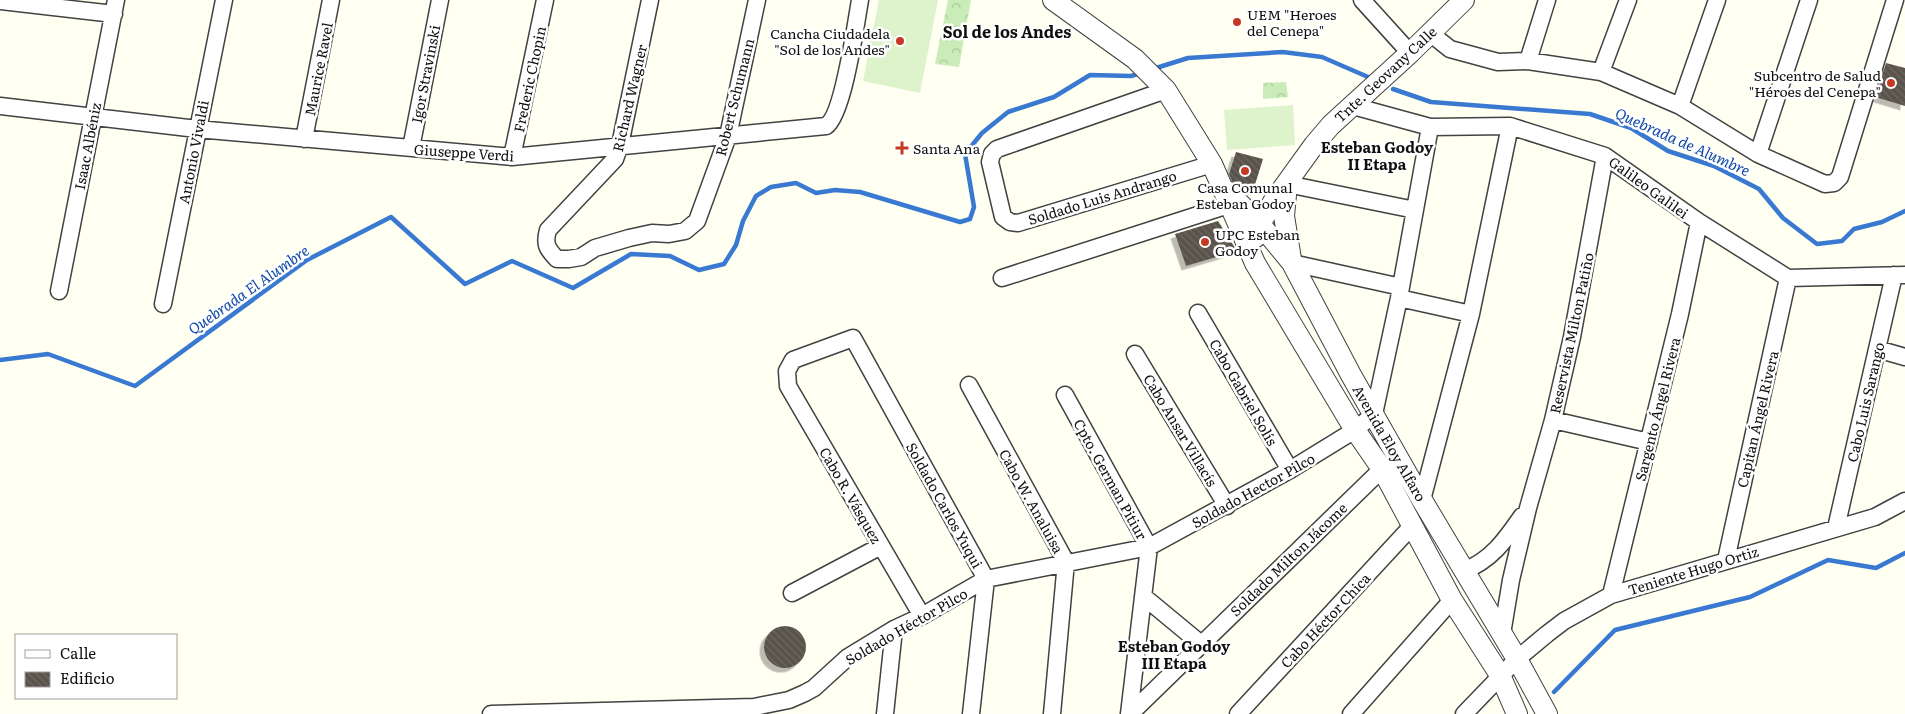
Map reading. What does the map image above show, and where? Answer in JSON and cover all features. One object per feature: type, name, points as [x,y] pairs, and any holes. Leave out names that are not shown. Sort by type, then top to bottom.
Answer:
[{"type":"street","name":"Antonio Vivaldi","points":[[163,304],[224,0]]},
{"type":"street","name":"Maurice Ravel","points":[[304,139],[331,0]]},
{"type":"street","name":"Igor Stravinski","points":[[411,148],[440,0]]},
{"type":"street","name":"Frederic Chopin","points":[[512,157],[546,0]]},
{"type":"street","name":"Richard Wagner","points":[[548,230],[615,159],[620,145],[650,0]]},
{"type":"street","name":"Robert Schumann","points":[[548,230],[545,239],[547,249],[557,259],[568,259],[581,257],[595,248],[629,238],[652,233],[669,234],[685,231],[697,221],[728,136],[757,0]]},
{"type":"street","name":"Giuseppe Verdi","points":[[0,106],[197,129],[512,157],[826,126],[832,120],[840,102],[860,0]]},
{"type":"street","name":"Avenida Eloy Alfaro","points":[[1053,0],[1135,59],[1162,85],[1212,164],[1219,183],[1233,204],[1255,263],[1355,430],[1382,469],[1452,600],[1500,675],[1516,714]]},
{"type":"street","points":[[1362,0],[1410,53]]},
{"type":"street","name":"Tnte. Geovany Calle","points":[[1292,263],[1284,216],[1287,184],[1314,145],[1331,125],[1410,53],[1464,0]]},
{"type":"street","points":[[1528,61],[1547,0]]},
{"type":"street","points":[[1601,72],[1628,0]]},
{"type":"street","points":[[1680,106],[1717,0]]},
{"type":"street","points":[[1758,154],[1809,0]]},
{"type":"street","points":[[1430,33],[1450,49],[1498,62],[1528,61],[1601,72],[1680,106],[1758,154],[1825,184],[1834,182],[1840,177],[1895,0]]},
{"type":"street","points":[[0,1],[115,7]]},
{"type":"street","name":"Isaac Albéniz","points":[[59,291],[115,7]]},
{"type":"street","name":"Soldado Luis Andrango","points":[[1162,85],[997,149],[992,154],[990,162],[1004,217],[1010,222],[1018,223],[1212,164]]},
{"type":"street","name":"Galileo Galilei","points":[[1353,106],[1430,127],[1510,126],[1605,156],[1699,222],[1788,278]]},
{"type":"street","points":[[1422,500],[1471,314],[1510,126]]},
{"type":"street","points":[[1374,414],[1400,293],[1430,127]]},
{"type":"street","name":"Reservista Milton Patiño","points":[[1502,634],[1528,508],[1553,420],[1572,337],[1605,156]]},
{"type":"street","points":[[1255,263],[1256,236],[1260,224],[1273,202],[1287,184],[1415,210]]},
{"type":"street","name":"Avenida Eloy Alfaro","points":[[1233,204],[1260,224],[1292,263],[1351,375],[1547,714]]},
{"type":"street","points":[[1002,278],[1233,204]]},
{"type":"street","name":"Sargento Ángel Rivera","points":[[1611,595],[1680,314],[1699,222]]},
{"type":"street","points":[[1292,263],[1471,314]]},
{"type":"street","points":[[1788,278],[1900,275]]},
{"type":"street","name":"Cabo Luis Sarango","points":[[1836,528],[1877,349],[1900,275]]},
{"type":"street","name":"Capitan Ángel Rivera","points":[[1726,560],[1788,278]]},
{"type":"street","name":"Cabo Gabriel Solís","points":[[1198,314],[1290,470]]},
{"type":"street","name":"Soldado Carlos Yuqui","points":[[787,371],[793,360],[853,338],[986,579],[971,714]]},
{"type":"street","points":[[1877,349],[1905,357]]},
{"type":"street","name":"Cabo Ansar Villacís","points":[[1135,354],[1227,506]]},
{"type":"street","name":"Cabo R. Vásquez","points":[[787,371],[788,386],[922,616]]},
{"type":"street","name":"Cabo W. Analuisa","points":[[969,385],[1066,562],[1052,714]]},
{"type":"street","name":"Cpto. German Pitiur","points":[[1064,396],[1149,547],[1130,714]]},
{"type":"street","name":"Soldado Hector Pilco","points":[[1149,547],[1290,470],[1355,430],[1374,414]]},
{"type":"street","points":[[1553,420],[1649,442]]},
{"type":"street","name":"Soldado Milton Jácome","points":[[1130,714],[1382,469]]},
{"type":"street","name":"Teniente Hugo Ortiz","points":[[1464,714],[1516,659],[1564,621],[1611,595],[1875,517],[1905,501]]},
{"type":"street","name":"Reservista Milton Patiño","points":[[1463,571],[1477,566],[1493,554],[1528,508]]},
{"type":"street","name":"Cabo Héctor Chica","points":[[1238,714],[1412,526]]},
{"type":"street","points":[[792,593],[881,546]]},
{"type":"street","name":"Soldado Héctor Pilco","points":[[492,714],[754,707],[774,704],[797,697],[814,688],[848,657],[986,579],[1149,547]]},
{"type":"street","points":[[1143,596],[1201,644]]},
{"type":"street","points":[[1351,714],[1452,600]]},
{"type":"street","points":[[885,714],[894,630]]},
{"type":"green space","name":"Cancha Ciudadela \"Sol de los Andes\"","points":[[879,0],[938,0],[920,93],[863,81]]},
{"type":"green space","points":[[948,0],[971,0],[959,67],[935,64]]},
{"type":"green space","points":[[1286,82],[1288,97],[1263,99],[1263,83]]},
{"type":"green space","points":[[1293,105],[1295,145],[1227,150],[1224,110]]},
{"type":"building","name":"Subcentro de Salud \"Héroes del Cenepa\"","points":[[1886,63],[1905,68],[1905,106],[1875,97]]},
{"type":"building","name":"Casa Comunal Esteban Godoy","points":[[1236,152],[1263,159],[1253,191],[1240,187],[1232,181],[1229,174]]},
{"type":"building","name":"UPC Esteban Godoy","points":[[1218,221],[1237,251],[1186,266],[1175,234]]},
{"type":"building","points":[[789,626],[797,629],[803,635],[806,647],[803,659],[797,665],[781,668],[773,665],[767,659],[764,643],[767,635],[773,629]]},
{"type":"waterway","name":"Quebrada de Alumbre","points":[[1153,69],[1188,58],[1283,52],[1322,57],[1368,77]]},
{"type":"waterway","name":"Quebrada El Alumbre","points":[[0,360],[48,354],[135,386],[307,260],[391,217],[465,284],[512,261],[573,288],[631,254],[670,256],[699,270],[724,264],[736,245],[743,221],[756,196],[771,187],[796,183],[816,193],[835,190],[860,192],[960,222],[970,219],[974,207],[965,154],[982,133],[1008,112],[1054,97],[1090,75],[1131,76],[1141,73]]},
{"type":"waterway","name":"Quebrada de Alumbre","points":[[1393,89],[1431,102],[1590,114],[1631,128],[1668,151],[1714,166],[1759,189],[1783,218],[1817,244],[1842,241],[1854,229],[1882,222],[1905,211]]},
{"type":"waterway","points":[[1554,692],[1615,630],[1750,597],[1828,560],[1876,568],[1905,553]]},
{"type":"place","name":"UEM \"Heroes del Cenepa\"","points":[[1237,22]]},
{"type":"place","name":"Cancha Ciudadela \"Sol de los Andes\"","points":[[900,41]]},
{"type":"place","name":"Subcentro de Salud \"Héroes del Cenepa\"","points":[[1891,83]]},
{"type":"place","name":"Santa Ana","points":[[902,148]]},
{"type":"place","name":"Casa Comunal Esteban Godoy","points":[[1245,171]]},
{"type":"place","name":"UPC Esteban Godoy","points":[[1205,242]]},
{"type":"district","name":"Sol de los Andes","points":[[1007,31]]},
{"type":"district","name":"Esteban Godoy II Etapa","points":[[1377,154]]},
{"type":"district","name":"Esteban Godoy III Etapa","points":[[1174,654]]}]
